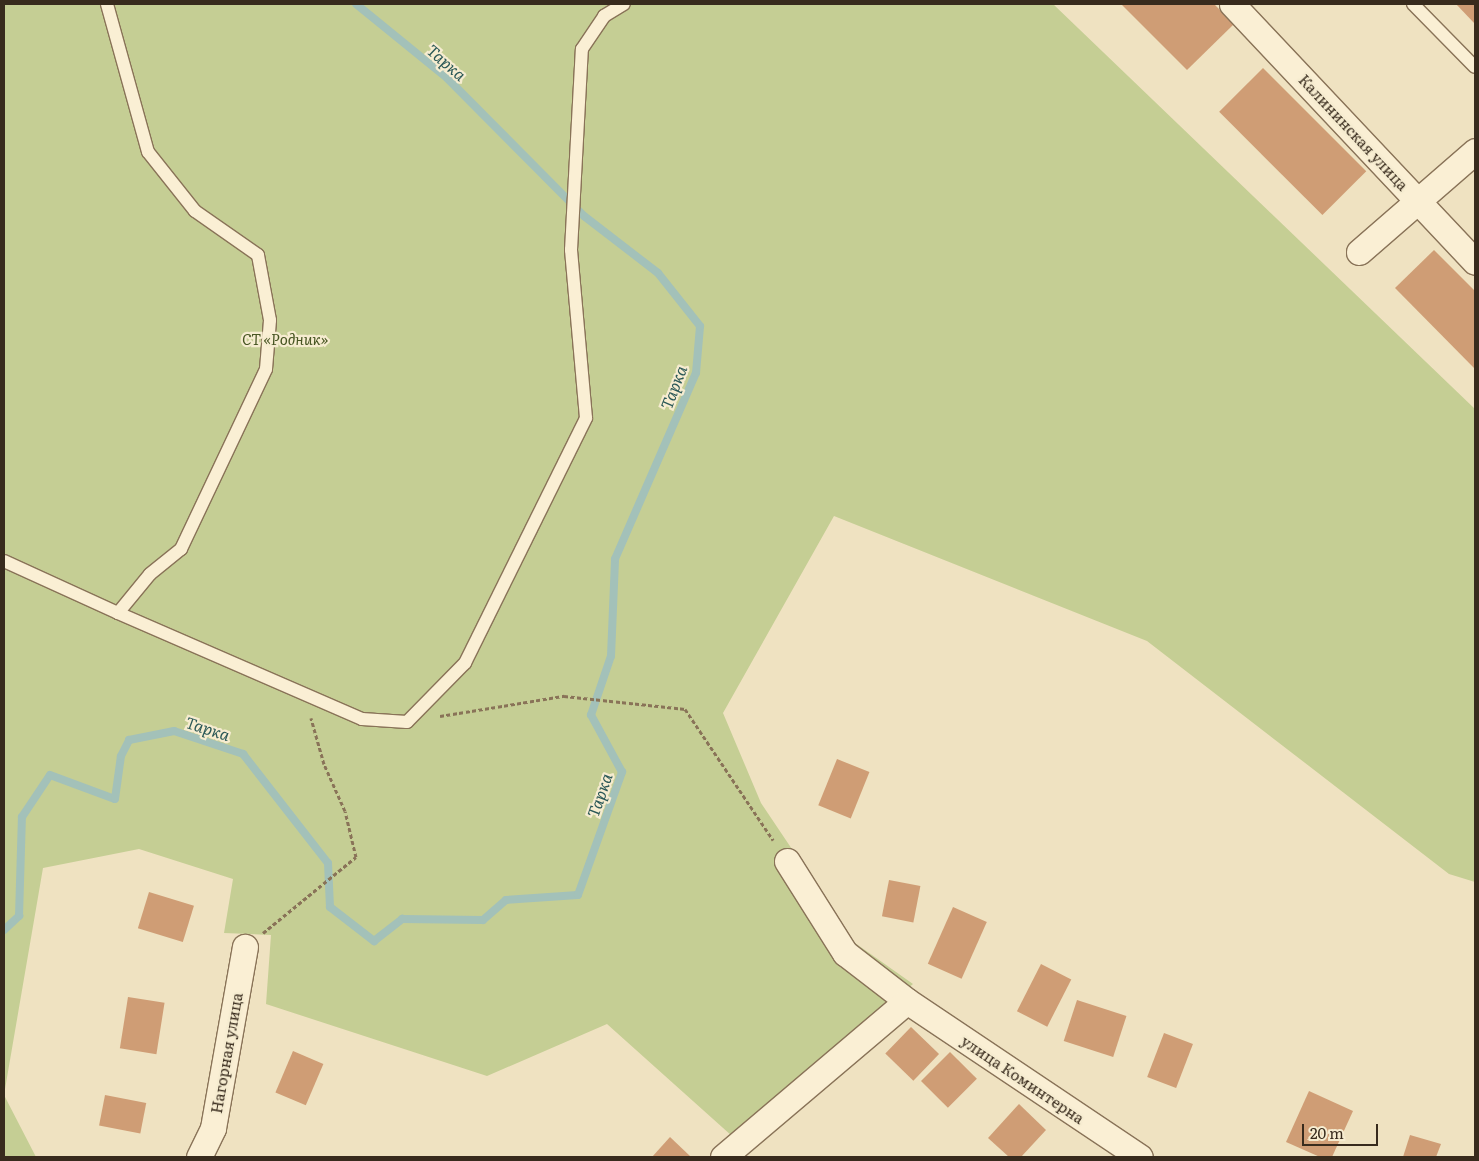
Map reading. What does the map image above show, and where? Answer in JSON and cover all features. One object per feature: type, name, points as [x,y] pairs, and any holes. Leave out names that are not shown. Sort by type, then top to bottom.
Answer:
[{"type":"street","name":"Калининская улица","points":[[1232,4],[1475,262]]},
{"type":"street","points":[[1359,252],[1475,151]]},
{"type":"street","name":"улица Коминтерна","points":[[786,861],[845,953],[907,1001],[1140,1157]]},
{"type":"street","name":"Нагорная улица","points":[[199,1157],[212,1128],[245,947]]},
{"type":"street","points":[[724,1157],[907,1001]]},
{"type":"lane","points":[[107,4],[148,152],[195,212],[258,255],[270,320],[266,369],[181,548],[150,574],[118,613]]},
{"type":"lane","points":[[4,561],[118,613],[362,719],[407,722],[465,663],[586,418],[571,250],[582,49],[604,16],[624,4]]},
{"type":"lane","points":[[1413,4],[1475,67]]},
{"type":"path","points":[[286,916],[356,857],[345,811],[324,764],[305,694]]},
{"type":"path","points":[[407,722],[564,696],[619,705],[685,709],[786,861]]},
{"type":"green space","name":"СТ «Родник»","points":[[4,4],[1053,4],[1475,409],[1475,882],[1449,874],[1147,641],[834,516],[723,713],[761,803],[855,943],[913,984],[732,1136],[607,1024],[487,1076],[266,1004],[271,935],[224,933],[233,879],[139,849],[43,868],[4,1095]]},
{"type":"green space","points":[[4,1095],[36,1157],[4,1157]]},
{"type":"building","points":[[1121,4],[1214,4],[1234,24],[1187,70]]},
{"type":"building","points":[[1456,4],[1475,4],[1475,24]]},
{"type":"building","points":[[1263,68],[1366,171],[1322,215],[1219,112]]},
{"type":"building","points":[[1434,250],[1475,291],[1475,369],[1395,288]]},
{"type":"building","points":[[837,759],[869,772],[851,818],[818,805]]},
{"type":"building","points":[[889,880],[920,886],[913,922],[882,916]]},
{"type":"building","points":[[149,892],[194,906],[183,942],[138,928]]},
{"type":"building","points":[[953,907],[987,922],[962,979],[928,964]]},
{"type":"building","points":[[1041,964],[1071,979],[1047,1027],[1017,1011]]},
{"type":"building","points":[[128,997],[165,1003],[156,1054],[120,1048]]},
{"type":"building","points":[[1077,1000],[1126,1016],[1113,1057],[1064,1041]]},
{"type":"building","points":[[911,1027],[939,1054],[913,1081],[885,1054]]},
{"type":"building","points":[[1164,1033],[1193,1044],[1176,1088],[1147,1077]]},
{"type":"building","points":[[293,1051],[323,1064],[306,1105],[275,1092]]},
{"type":"building","points":[[950,1052],[977,1079],[948,1108],[921,1081]]},
{"type":"building","points":[[1309,1091],[1353,1111],[1332,1157],[1320,1157],[1286,1142]]},
{"type":"building","points":[[105,1095],[146,1103],[140,1133],[99,1125]]},
{"type":"building","points":[[1019,1104],[1046,1130],[1021,1157],[1009,1157],[988,1138]]},
{"type":"building","points":[[1410,1135],[1441,1144],[1436,1157],[1403,1157]]},
{"type":"building","points":[[670,1137],[690,1156],[689,1157],[652,1157]]},
{"type":"waterway","name":"Тарка","points":[[4,930],[19,916],[22,817],[50,775],[115,799],[121,756],[129,740],[174,731],[243,754],[328,863],[330,907],[374,941],[402,919],[483,920],[506,900],[578,895],[622,772],[591,715],[611,656],[615,559],[696,373],[700,326],[658,273],[584,216],[447,78],[356,4]]}]
